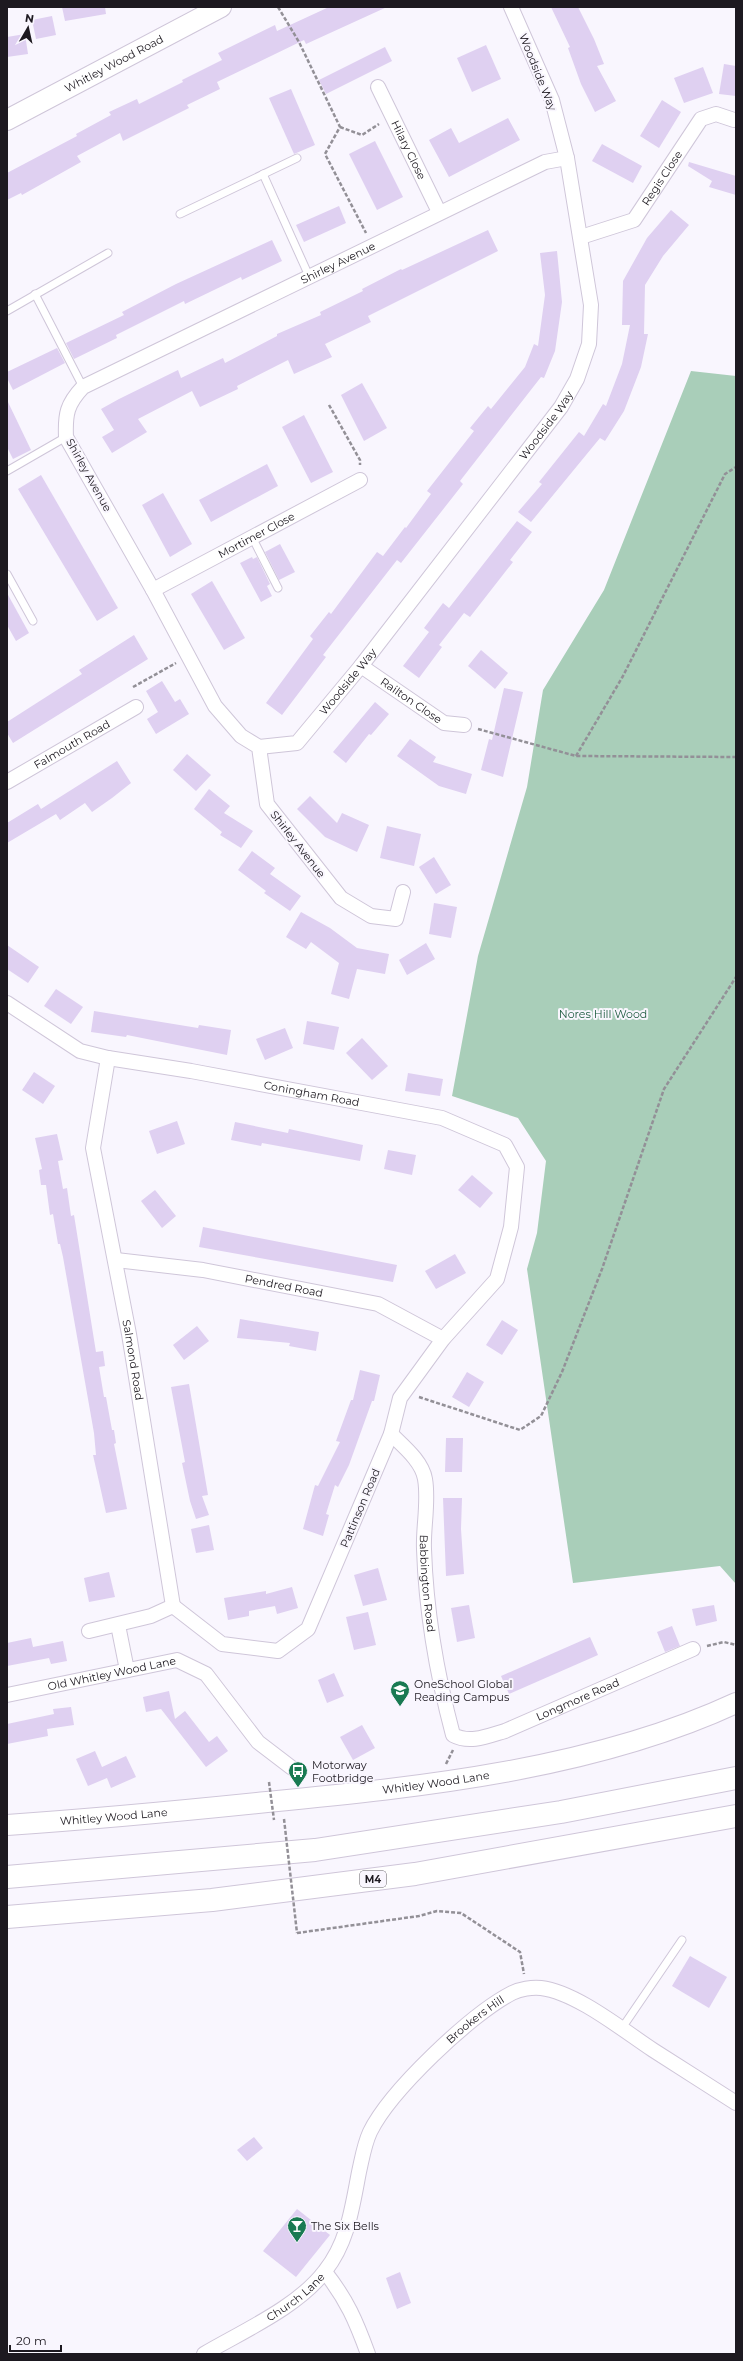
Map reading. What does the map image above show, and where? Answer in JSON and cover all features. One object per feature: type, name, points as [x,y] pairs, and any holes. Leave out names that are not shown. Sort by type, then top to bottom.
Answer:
[{"type":"highway","points":[[7,1877],[315,1850],[561,1812],[736,1778]]},
{"type":"highway","name":"M4","points":[[7,1917],[212,1900],[415,1874],[736,1816]]},
{"type":"main road","name":"Whitley Wood Road","points":[[7,120],[221,7]]},
{"type":"main road","name":"Whitley Wood Lane","points":[[7,1825],[187,1811],[313,1798],[444,1781],[586,1755],[684,1725],[736,1703]]},
{"type":"street","name":"Woodside Way","points":[[259,747],[297,743],[361,666],[561,407],[577,379],[589,344],[591,305],[567,158],[552,100],[511,7]]},
{"type":"street","name":"Hilary Close","points":[[378,87],[439,212]]},
{"type":"street","name":"Regis Close","points":[[581,237],[634,220],[701,119],[716,114],[734,120]]},
{"type":"street","name":"Shirley Avenue","points":[[403,892],[396,919],[371,916],[341,898],[267,804],[259,747],[241,736],[215,706],[153,590],[66,437],[65,417],[72,398],[83,387],[439,212],[545,162],[567,158]]},
{"type":"street","name":"Mortimer Close","points":[[153,590],[360,480]]},
{"type":"street","name":"Railton Close","points":[[361,666],[444,723],[464,725]]},
{"type":"street","name":"Falmouth Road","points":[[7,782],[136,707]]},
{"type":"street","name":"Coningham Road","points":[[7,1003],[80,1051],[108,1058],[191,1071],[442,1118],[505,1145],[517,1167],[512,1227],[502,1263]]},
{"type":"street","name":"Salmond Road","points":[[108,1058],[93,1148],[116,1260],[173,1606]]},
{"type":"street","name":"Pendred Road","points":[[116,1260],[203,1270],[378,1304],[443,1339]]},
{"type":"street","name":"Pattinson Road","points":[[173,1606],[222,1644],[278,1651],[308,1629],[391,1434],[400,1398],[443,1339],[498,1279],[502,1263]]},
{"type":"street","name":"Babbington Road","points":[[391,1434],[414,1456],[425,1478],[424,1550],[435,1654],[443,1697],[453,1735],[460,1738]]},
{"type":"street","points":[[89,1631],[151,1616],[173,1606]]},
{"type":"street","points":[[118,1624],[128,1670]]},
{"type":"street","name":"Longmore Road","points":[[460,1738],[474,1739],[505,1731],[693,1649]]},
{"type":"street","name":"Old Whitley Wood Lane","points":[[7,1695],[178,1660],[206,1674],[258,1742],[292,1768]]},
{"type":"street","name":"Brookers Hill","points":[[325,2272],[343,2243],[363,2153],[370,2132],[384,2111],[418,2070],[477,2017],[514,1992],[541,1987],[557,1991],[586,2006],[622,2028],[736,2103]]},
{"type":"street","name":"Church Lane","points":[[204,2354],[290,2303],[316,2282],[325,2272],[344,2297],[357,2321],[368,2354]]},
{"type":"lane","points":[[180,214],[297,158]]},
{"type":"lane","points":[[263,174],[309,276]]},
{"type":"lane","points":[[7,311],[108,253]]},
{"type":"lane","points":[[35,294],[83,387]]},
{"type":"lane","points":[[7,471],[66,437]]},
{"type":"lane","points":[[252,537],[278,588]]},
{"type":"lane","points":[[7,574],[33,621]]},
{"type":"lane","points":[[622,2028],[682,1940]]},
{"type":"path","points":[[278,7],[299,42],[340,127],[362,135],[392,116]]},
{"type":"path","points":[[340,127],[325,154],[372,246]]},
{"type":"path","points":[[329,404],[360,460],[360,480]]},
{"type":"path","points":[[576,756],[623,676],[726,474],[736,467]]},
{"type":"path","points":[[134,687],[178,662]]},
{"type":"path","points":[[464,725],[576,756],[736,757]]},
{"type":"path","points":[[405,1392],[520,1430],[541,1416],[562,1372],[602,1269],[664,1089],[736,977]]},
{"type":"path","points":[[693,1649],[724,1642],[736,1645]]},
{"type":"path","points":[[442,1771],[460,1738]]},
{"type":"path","points":[[269,1782],[274,1820]]},
{"type":"path","points":[[284,1819],[297,1933],[420,1916],[437,1911],[461,1913],[520,1952],[524,1972]]},
{"type":"green space","name":"Nores Hill Wood","points":[[691,371],[736,376],[736,1584],[720,1566],[573,1583],[527,1269],[537,1233],[546,1161],[518,1118],[452,1096],[478,956],[527,787],[543,690],[604,590]]},
{"type":"building","points":[[62,7],[105,7],[106,14],[65,21]]},
{"type":"building","points":[[329,7],[387,7],[306,44],[304,40],[217,82],[220,89],[187,105],[189,108],[123,141],[120,133],[77,156],[81,162],[22,195],[21,193],[7,200],[7,173],[77,136],[76,134],[111,115],[109,112],[137,99],[139,104],[222,60],[218,53],[275,25],[277,31]]},
{"type":"building","points":[[551,7],[578,7],[594,39],[604,64],[597,66],[616,101],[595,112],[581,84],[568,48],[570,47]]},
{"type":"building","points":[[52,16],[56,35],[36,39],[32,20]]},
{"type":"building","points":[[25,34],[28,54],[7,57],[7,37]]},
{"type":"building","points":[[486,45],[501,79],[472,92],[457,58]]},
{"type":"building","points":[[385,47],[392,61],[326,94],[319,80]]},
{"type":"building","points":[[724,64],[736,66],[736,96],[719,94]]},
{"type":"building","points":[[703,67],[713,93],[684,103],[674,78]]},
{"type":"building","points":[[291,89],[315,145],[294,154],[269,98]]},
{"type":"building","points":[[662,100],[681,112],[659,148],[640,136]]},
{"type":"building","points":[[508,118],[520,140],[449,177],[429,140],[451,128],[459,143]]},
{"type":"building","points":[[375,141],[403,197],[377,210],[349,154]]},
{"type":"building","points":[[602,144],[642,166],[633,183],[592,161]]},
{"type":"building","points":[[689,162],[736,176],[736,195],[709,187],[712,181],[688,166]]},
{"type":"building","points":[[339,206],[346,223],[304,242],[296,225]]},
{"type":"building","points":[[671,210],[689,225],[663,256],[645,285],[644,334],[648,334],[641,367],[624,411],[605,441],[600,438],[531,522],[518,512],[542,484],[539,482],[579,432],[584,436],[603,404],[606,406],[622,364],[630,325],[622,325],[623,281],[647,238]]},
{"type":"building","points":[[488,230],[498,251],[368,316],[371,322],[325,344],[332,357],[294,374],[288,360],[237,386],[238,389],[200,407],[192,391],[138,419],[147,432],[112,453],[102,437],[114,430],[101,409],[119,399],[178,370],[181,378],[223,358],[225,363],[277,336],[277,334],[321,315],[320,312],[363,291],[362,289],[401,269],[402,270]]},
{"type":"building","points":[[272,240],[282,261],[242,280],[241,277],[185,304],[184,301],[116,335],[117,338],[74,359],[66,343],[124,315],[122,312],[176,284]]},
{"type":"building","points":[[557,251],[562,302],[555,351],[544,378],[541,377],[460,481],[463,484],[401,563],[397,560],[323,655],[326,657],[282,715],[266,703],[313,639],[310,636],[329,612],[331,614],[377,552],[383,556],[405,527],[406,528],[431,494],[427,491],[474,431],[470,428],[488,406],[491,409],[525,367],[534,344],[538,346],[545,295],[540,253]]},
{"type":"building","points":[[57,348],[65,363],[13,390],[7,378],[7,372]]},
{"type":"building","points":[[362,383],[387,428],[364,441],[341,395]]},
{"type":"building","points":[[7,400],[31,450],[13,459],[7,447]]},
{"type":"building","points":[[304,415],[333,472],[311,483],[282,427]]},
{"type":"building","points":[[267,464],[278,486],[211,522],[199,500]]},
{"type":"building","points":[[41,475],[118,608],[97,621],[18,489]]},
{"type":"building","points":[[163,493],[192,544],[170,557],[142,505]]},
{"type":"building","points":[[517,521],[532,532],[510,560],[513,562],[470,617],[464,613],[439,645],[442,647],[419,678],[403,666],[429,632],[424,628],[443,603],[449,608]]},
{"type":"building","points":[[280,544],[295,572],[279,580],[265,552]]},
{"type":"building","points":[[252,557],[253,559],[257,557],[270,584],[267,586],[272,596],[261,602],[240,563]]},
{"type":"building","points":[[212,581],[245,638],[224,650],[191,594]]},
{"type":"building","points":[[7,593],[29,633],[16,641],[7,625]]},
{"type":"building","points":[[134,635],[148,659],[13,743],[7,733],[7,722],[82,674],[79,670]]},
{"type":"building","points":[[481,650],[508,673],[495,689],[468,666]]},
{"type":"building","points":[[162,681],[175,702],[180,699],[189,714],[156,734],[147,719],[158,712],[146,691]]},
{"type":"building","points":[[504,688],[523,692],[503,777],[481,770],[489,739],[492,740]]},
{"type":"building","points":[[375,702],[389,714],[371,735],[369,734],[346,763],[333,752]]},
{"type":"building","points":[[410,739],[436,757],[433,762],[472,774],[466,794],[439,786],[397,756]]},
{"type":"building","points":[[187,754],[211,775],[196,791],[173,770]]},
{"type":"building","points":[[117,761],[131,783],[112,798],[92,812],[85,803],[60,820],[56,814],[7,843],[7,823],[38,804],[41,809]]},
{"type":"building","points":[[209,789],[230,806],[224,813],[253,831],[241,848],[220,835],[222,832],[194,809]]},
{"type":"building","points":[[310,796],[337,823],[342,813],[369,825],[357,852],[325,837],[297,809]]},
{"type":"building","points":[[387,826],[421,834],[414,866],[380,858]]},
{"type":"building","points":[[252,851],[275,868],[270,874],[301,896],[290,911],[264,893],[266,891],[238,870]]},
{"type":"building","points":[[434,857],[451,885],[436,894],[419,867]]},
{"type":"building","points":[[434,903],[457,907],[451,938],[429,934]]},
{"type":"building","points":[[301,912],[330,928],[357,948],[389,954],[385,974],[357,969],[349,999],[331,994],[339,963],[311,942],[306,949],[286,937]]},
{"type":"building","points":[[426,943],[435,959],[407,975],[399,960]]},
{"type":"building","points":[[7,945],[39,967],[28,983],[7,969]]},
{"type":"building","points":[[56,989],[83,1007],[71,1024],[44,1006]]},
{"type":"building","points":[[94,1011],[198,1028],[199,1025],[231,1030],[227,1055],[127,1035],[126,1037],[91,1032]]},
{"type":"building","points":[[307,1021],[339,1027],[334,1050],[303,1044]]},
{"type":"building","points":[[285,1028],[293,1048],[265,1060],[256,1039]]},
{"type":"building","points":[[362,1038],[388,1066],[372,1080],[346,1053]]},
{"type":"building","points":[[34,1072],[55,1086],[43,1104],[22,1090]]},
{"type":"building","points":[[408,1073],[443,1079],[440,1096],[405,1091]]},
{"type":"building","points":[[177,1121],[185,1144],[157,1154],[149,1131]]},
{"type":"building","points":[[235,1122],[288,1133],[289,1129],[363,1145],[360,1161],[262,1143],[261,1146],[231,1140]]},
{"type":"building","points":[[57,1134],[63,1160],[58,1161],[63,1189],[67,1188],[71,1216],[74,1215],[96,1352],[103,1351],[105,1366],[99,1367],[104,1397],[106,1397],[112,1430],[114,1430],[116,1443],[114,1444],[127,1509],[106,1513],[93,1455],[96,1455],[94,1433],[63,1257],[60,1244],[58,1244],[53,1214],[50,1215],[46,1185],[41,1185],[39,1170],[42,1169],[35,1138]]},
{"type":"building","points":[[388,1150],[416,1155],[412,1175],[384,1169]]},
{"type":"building","points":[[472,1175],[493,1193],[480,1208],[458,1190]]},
{"type":"building","points":[[155,1190],[176,1216],[162,1228],[141,1201]]},
{"type":"building","points":[[203,1227],[397,1265],[393,1282],[199,1247]]},
{"type":"building","points":[[455,1254],[466,1273],[436,1289],[425,1271]]},
{"type":"building","points":[[240,1319],[319,1332],[316,1351],[289,1346],[290,1343],[237,1338]]},
{"type":"building","points":[[502,1320],[518,1330],[502,1355],[486,1345]]},
{"type":"building","points":[[197,1326],[209,1341],[184,1360],[173,1345]]},
{"type":"building","points":[[360,1370],[380,1375],[374,1401],[372,1401],[349,1465],[338,1487],[335,1485],[326,1514],[329,1515],[323,1536],[303,1529],[315,1485],[318,1486],[340,1442],[336,1441],[351,1400],[353,1400]]},
{"type":"building","points":[[467,1372],[484,1382],[469,1407],[452,1397]]},
{"type":"building","points":[[189,1384],[208,1495],[202,1496],[209,1515],[196,1519],[190,1501],[182,1463],[185,1462],[171,1387]]},
{"type":"building","points":[[446,1438],[463,1438],[462,1472],[445,1472]]},
{"type":"building","points":[[443,1498],[462,1498],[461,1529],[464,1574],[446,1576]]},
{"type":"building","points":[[209,1525],[214,1550],[196,1553],[191,1529]]},
{"type":"building","points":[[378,1568],[387,1600],[363,1606],[354,1575]]},
{"type":"building","points":[[109,1572],[115,1597],[89,1602],[84,1578]]},
{"type":"building","points":[[292,1587],[298,1608],[277,1614],[275,1606],[249,1611],[249,1616],[228,1620],[224,1598],[266,1591],[266,1594]]},
{"type":"building","points":[[469,1605],[475,1638],[457,1642],[451,1608]]},
{"type":"building","points":[[714,1605],[717,1621],[696,1626],[692,1609]]},
{"type":"building","points":[[368,1612],[376,1645],[354,1650],[346,1617]]},
{"type":"building","points":[[672,1626],[680,1646],[665,1652],[657,1632]]},
{"type":"building","points":[[590,1637],[598,1655],[509,1694],[501,1676]]},
{"type":"building","points":[[31,1638],[33,1647],[63,1641],[67,1661],[51,1664],[49,1658],[7,1666],[7,1643]]},
{"type":"building","points":[[334,1673],[344,1696],[327,1703],[318,1680]]},
{"type":"building","points":[[169,1691],[175,1719],[185,1711],[209,1742],[217,1736],[228,1751],[206,1767],[161,1709],[146,1712],[143,1697]]},
{"type":"building","points":[[71,1707],[74,1725],[47,1729],[48,1736],[7,1744],[7,1724],[54,1714],[53,1709]]},
{"type":"building","points":[[362,1725],[375,1748],[353,1760],[340,1737]]},
{"type":"building","points":[[95,1751],[102,1767],[126,1756],[136,1777],[111,1788],[107,1778],[88,1786],[76,1759]]},
{"type":"building","points":[[690,1956],[727,1977],[709,2008],[672,1986]]},
{"type":"building","points":[[254,2137],[263,2148],[247,2161],[237,2150]]},
{"type":"building","name":"The Six Bells","points":[[297,2209],[330,2235],[296,2277],[263,2251]]},
{"type":"building","points":[[400,2272],[411,2303],[397,2309],[386,2278]]},
{"type":"place","name":"OneSchool Global Reading Campus","points":[[400,1707]]},
{"type":"place","name":"Motorway Footbridge","points":[[298,1788]]},
{"type":"place","name":"The Six Bells","points":[[297,2243]]}]
